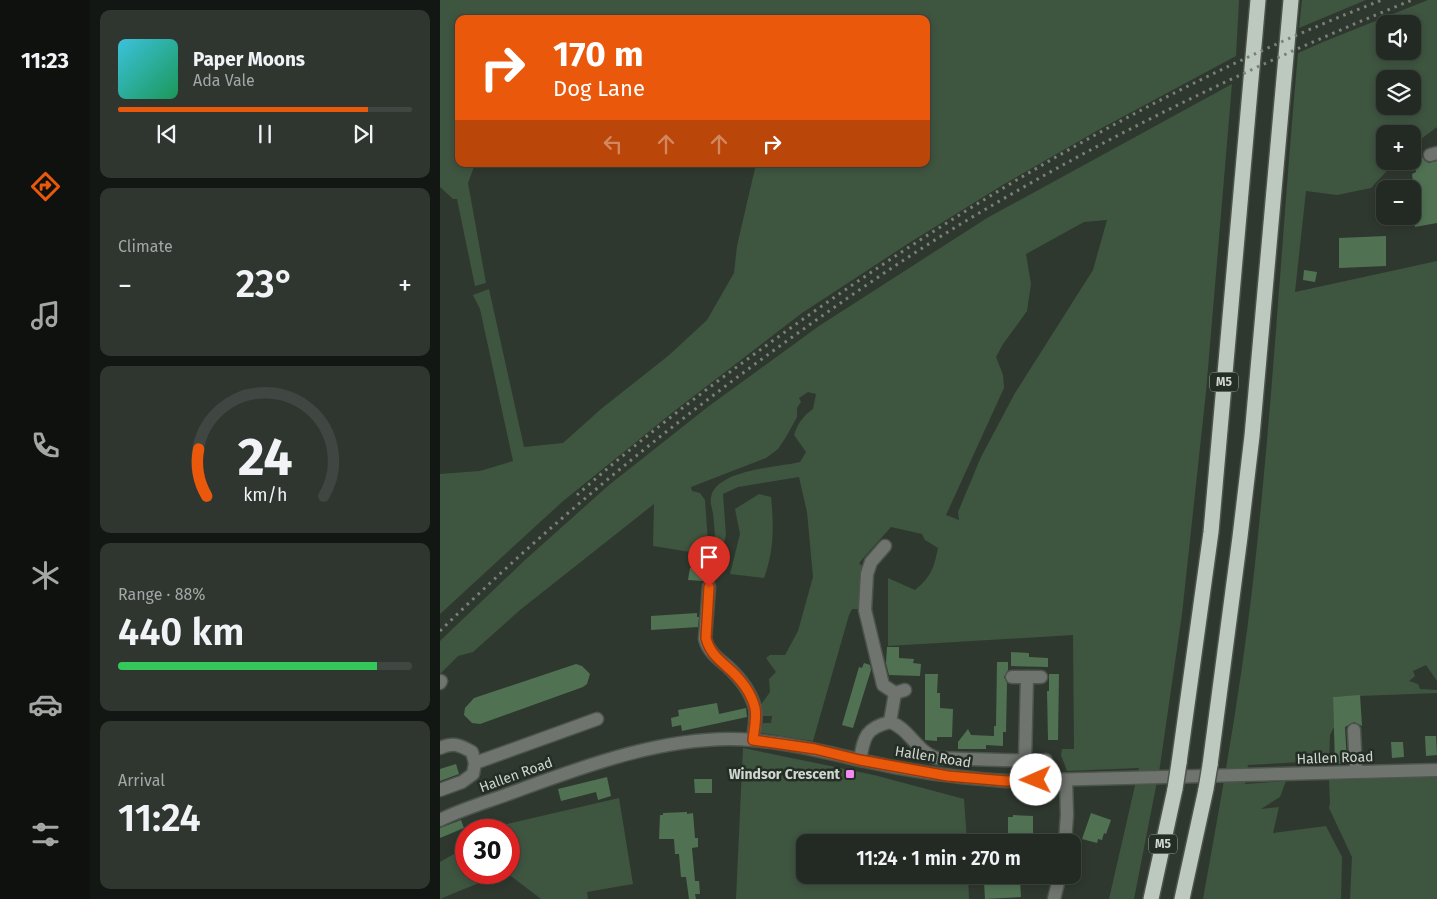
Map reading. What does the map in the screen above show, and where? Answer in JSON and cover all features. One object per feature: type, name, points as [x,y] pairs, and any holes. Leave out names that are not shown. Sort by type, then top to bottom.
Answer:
[{"type":"highway","name":"M5","points":[[1151,899],[1175,788],[1210,532],[1258,0]]},
{"type":"highway","name":"M5","points":[[1182,899],[1210,765],[1240,537],[1252,436],[1292,0]]},
{"type":"street","points":[[886,546],[871,562],[867,574],[865,600],[866,619],[884,685],[900,692],[890,722]]},
{"type":"street","points":[[709,587],[707,646],[711,652],[736,674],[751,700],[755,709],[753,740]]},
{"type":"street","points":[[1012,677],[1041,677]]},
{"type":"street","points":[[1025,761],[1028,677]]},
{"type":"street","points":[[475,763],[597,719]]},
{"type":"street","points":[[860,760],[862,749],[871,729],[890,722],[902,728],[923,751],[936,758],[1046,760]]},
{"type":"street","points":[[1354,730],[1356,772]]},
{"type":"street","name":"Hallen Road","points":[[440,820],[603,760],[685,743],[723,739],[753,740],[815,749],[860,760],[979,780],[1066,780],[1437,770]]},
{"type":"street","points":[[440,748],[446,745],[459,744],[472,752],[475,763],[473,774],[462,782],[440,790]]},
{"type":"street","points":[[1065,834],[1066,780]]},
{"type":"street","points":[[1054,899],[1058,884]]},
{"type":"green space","points":[[440,0],[1239,0],[1236,56],[1100,129],[1001,186],[802,313],[673,412],[562,502],[440,614],[440,474],[480,471],[513,461],[480,309],[473,295],[489,289],[524,447],[563,443],[601,409],[668,356],[707,320],[734,273],[737,246],[755,167],[930,167],[930,15],[455,15],[455,167],[474,167],[468,183],[486,283],[475,286],[457,199],[453,199],[440,187]]},
{"type":"green space","points":[[1302,0],[1366,0],[1299,28]]},
{"type":"green space","points":[[1428,0],[1437,0],[1437,127],[1421,139],[1421,125],[1376,125],[1376,170],[1388,170],[1378,180],[1376,180],[1371,188],[1337,195],[1306,191],[1295,292],[1437,261],[1437,681],[1426,665],[1413,671],[1415,676],[1409,681],[1418,684],[1420,689],[1437,690],[1437,693],[1333,697],[1334,727],[1330,735],[1329,764],[1322,764],[1322,761],[1248,765],[1245,784],[1286,781],[1280,797],[1261,809],[1279,807],[1273,833],[1326,826],[1342,857],[1341,899],[1203,899],[1237,701],[1253,582],[1266,450],[1298,53],[1376,21],[1376,60],[1421,60],[1421,15],[1390,15]]},
{"type":"green space","points":[[1232,84],[1206,392],[1182,614],[1160,766],[1134,899],[1109,899],[1139,768],[1067,771],[1061,755],[1062,749],[1074,749],[1073,635],[888,646],[888,578],[915,590],[925,581],[935,561],[938,548],[925,540],[922,534],[891,527],[859,563],[865,569],[862,609],[852,609],[849,615],[813,741],[762,733],[760,726],[764,723],[771,723],[772,716],[762,716],[760,706],[770,692],[769,679],[776,672],[766,658],[770,655],[785,655],[798,631],[813,577],[807,512],[799,477],[738,487],[723,494],[726,535],[720,556],[714,548],[715,530],[711,498],[715,489],[723,481],[735,476],[749,471],[800,462],[806,452],[794,435],[801,420],[813,409],[816,394],[808,392],[799,398],[801,402],[797,408],[797,417],[786,437],[778,449],[766,458],[691,487],[692,491],[700,493],[705,500],[709,555],[653,546],[654,504],[520,610],[473,652],[458,656],[440,674],[440,641],[525,560],[609,485],[709,406],[819,326],[987,218]],"holes":[[[1107,220],[1093,270],[1015,393],[981,457],[958,512],[959,520],[946,515],[1004,388],[1003,375],[996,357],[1027,311],[1031,284],[1026,254],[1084,222]]]},
{"type":"green space","points":[[759,494],[771,497],[772,507],[773,528],[770,558],[764,578],[730,574],[740,534],[735,509]]},
{"type":"green space","points":[[743,748],[874,775],[964,799],[966,834],[796,834],[796,884],[968,884],[969,899],[736,899]]},
{"type":"green space","points":[[1437,777],[1437,899],[1350,899],[1352,857],[1329,808],[1329,780]]},
{"type":"green space","points":[[619,798],[633,884],[587,892],[588,899],[541,899],[520,883],[520,821]]},
{"type":"green space","points":[[455,853],[455,884],[476,884],[440,899],[440,862]]},
{"type":"building","points":[[1421,148],[1422,157],[1425,161],[1429,163],[1437,161],[1437,223],[1415,227],[1415,225],[1421,225],[1421,180],[1413,180],[1412,174],[1416,172],[1416,170],[1421,170]]},
{"type":"building","points":[[1386,236],[1386,266],[1339,268],[1339,238]]},
{"type":"building","points":[[1304,270],[1317,272],[1315,282],[1303,280]]},
{"type":"building","points":[[690,568],[707,570],[706,580],[688,580]]},
{"type":"building","points":[[697,613],[697,617],[699,617],[698,627],[651,630],[651,616]]},
{"type":"building","points":[[887,647],[899,647],[899,658],[914,659],[913,663],[921,664],[920,676],[889,675],[886,663]]},
{"type":"building","points":[[1011,652],[1029,653],[1029,657],[1048,658],[1048,667],[1011,666]]},
{"type":"building","points":[[997,662],[1008,662],[1008,670],[1004,677],[1007,683],[1006,732],[1003,732],[1003,746],[986,745],[986,749],[958,749],[958,742],[968,729],[971,735],[994,736],[994,726],[996,726]]},
{"type":"building","points":[[864,663],[870,665],[871,670],[853,728],[842,725],[859,667],[862,668]]},
{"type":"building","points":[[576,664],[582,666],[590,674],[587,684],[583,687],[480,724],[472,723],[464,715],[465,708],[474,698]]},
{"type":"building","points":[[925,674],[938,674],[937,693],[940,693],[940,708],[953,709],[952,737],[937,737],[937,741],[925,740]]},
{"type":"building","points":[[1049,674],[1059,674],[1058,740],[1048,740],[1047,691],[1049,691]]},
{"type":"building","points":[[1360,695],[1362,726],[1354,722],[1345,727],[1347,763],[1335,764],[1333,697]]},
{"type":"building","points":[[717,703],[719,714],[746,708],[747,717],[682,731],[681,725],[672,727],[671,718],[679,716],[678,710]]},
{"type":"building","points":[[1425,736],[1436,736],[1437,755],[1426,756]]},
{"type":"building","points":[[1391,742],[1403,742],[1404,757],[1392,758]]},
{"type":"building","points":[[456,764],[459,774],[440,781],[440,769]]},
{"type":"building","points":[[607,777],[611,796],[598,800],[596,792],[561,801],[558,789]]},
{"type":"building","points":[[694,779],[712,779],[712,793],[695,793]]},
{"type":"building","points":[[687,812],[687,814],[693,813],[695,838],[698,838],[698,847],[692,848],[695,881],[699,881],[700,894],[695,894],[696,899],[689,899],[686,877],[681,877],[679,854],[675,854],[674,839],[659,839],[660,815],[663,815],[663,813]]},
{"type":"building","points":[[1091,813],[1111,820],[1106,834],[1104,833],[1102,840],[1098,839],[1097,843],[1082,839]]},
{"type":"building","points":[[1013,815],[1033,816],[1033,834],[1008,834],[1008,817],[1013,817]]},
{"type":"building","points":[[455,822],[455,832],[440,838],[440,828]]},
{"type":"building","points":[[984,884],[1020,884],[1021,897],[985,899]]},
{"type":"railway","points":[[577,495],[658,427],[771,342],[937,229],[1008,185],[1154,103],[1229,66],[1382,0]]},
{"type":"railway","points":[[440,631],[526,550],[662,435],[805,328],[917,251],[1037,179],[1142,123],[1248,71],[1412,0]]},
{"type":"place","name":"Windsor Crescent","points":[[850,774]]},
{"type":"route","points":[[709,587],[707,646],[720,661],[736,674],[746,689],[755,709],[753,740],[815,749],[860,760],[948,776],[979,780],[1036,780]]}]
